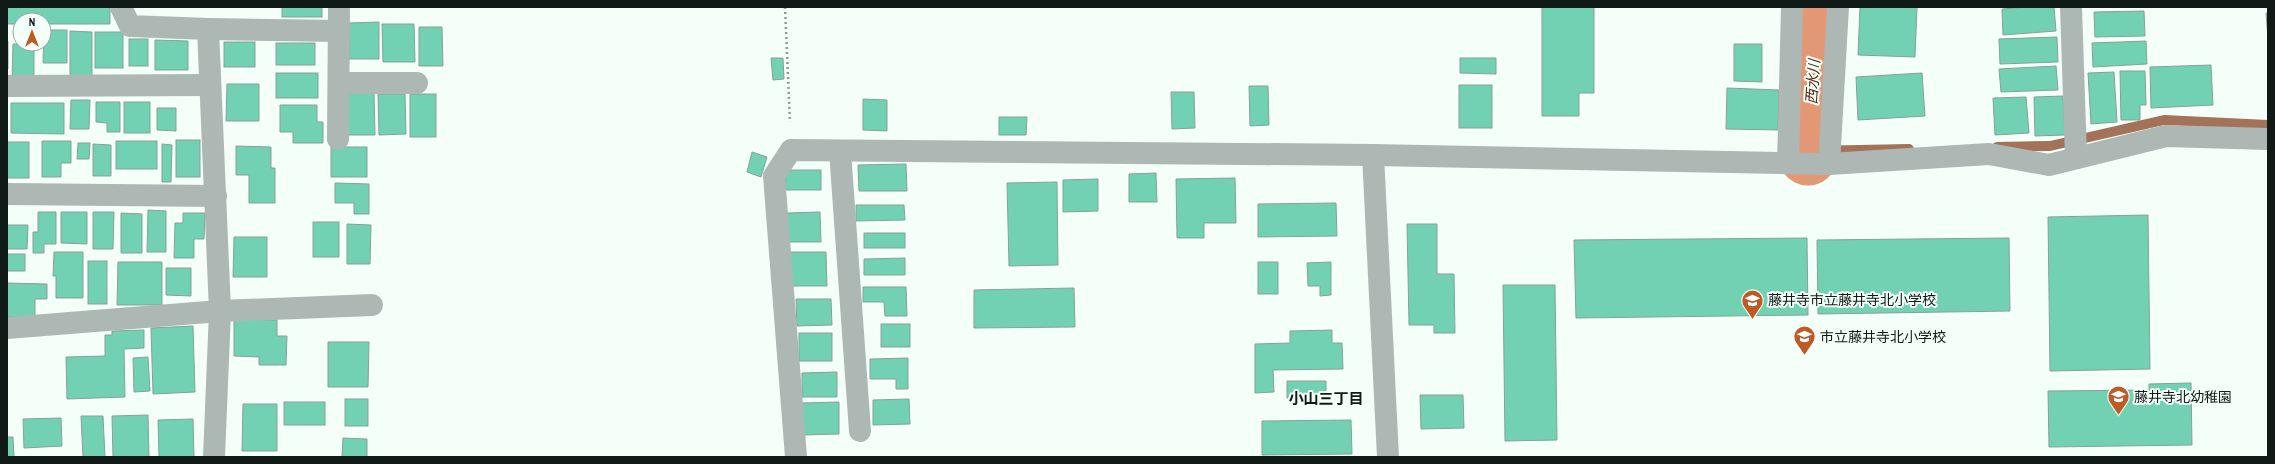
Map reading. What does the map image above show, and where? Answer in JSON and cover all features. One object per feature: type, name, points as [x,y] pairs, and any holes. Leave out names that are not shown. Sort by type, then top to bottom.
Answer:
[{"type":"street","points":[[121,7],[130,26],[339,31]]},
{"type":"street","points":[[338,139],[339,7]]},
{"type":"street","points":[[1788,163],[1792,7]]},
{"type":"street","points":[[1829,164],[1838,7]]},
{"type":"street","points":[[2072,7],[2076,158]]},
{"type":"street","points":[[208,28],[220,311],[214,457]]},
{"type":"street","points":[[339,83],[417,83]]},
{"type":"street","points":[[7,86],[210,85]]},
{"type":"street","points":[[796,457],[774,176],[791,150],[1373,156],[1829,164],[1989,154],[2049,165],[2166,136],[2268,140]]},
{"type":"street","points":[[840,151],[860,431]]},
{"type":"street","points":[[1373,156],[1388,457]]},
{"type":"street","points":[[7,194],[216,196]]},
{"type":"street","points":[[7,328],[220,311],[372,305]]},
{"type":"path","points":[[785,7],[791,150]]},
{"type":"building","points":[[7,7],[110,7],[110,24],[52,24],[52,12],[12,12],[12,24],[7,24]]},
{"type":"building","points":[[282,7],[322,7],[322,17],[282,17]]},
{"type":"building","points":[[1542,7],[1594,7],[1594,93],[1579,93],[1579,116],[1542,116]]},
{"type":"building","points":[[1860,7],[1917,7],[1915,57],[1858,55]]},
{"type":"building","points":[[2054,7],[2056,31],[2003,35],[2002,9]]},
{"type":"building","points":[[2144,11],[2145,36],[2095,37],[2094,12]]},
{"type":"building","points":[[2266,13],[2268,13],[2268,39]]},
{"type":"building","points":[[379,22],[379,59],[349,59],[349,23]]},
{"type":"building","points":[[382,24],[414,24],[415,62],[383,62]]},
{"type":"building","points":[[419,27],[442,27],[443,66],[419,66]]},
{"type":"building","points":[[52,30],[67,30],[67,63],[43,63],[43,52],[52,52]]},
{"type":"building","points":[[70,31],[92,32],[92,76],[70,76]]},
{"type":"building","points":[[95,32],[123,32],[123,68],[95,68]]},
{"type":"building","points":[[2057,37],[2058,62],[2000,64],[1999,39]]},
{"type":"building","points":[[129,39],[148,39],[148,66],[129,66]]},
{"type":"building","points":[[7,40],[8,41],[8,69],[7,69]]},
{"type":"building","points":[[155,40],[188,41],[188,70],[155,70]]},
{"type":"building","points":[[2146,41],[2147,64],[2093,67],[2092,43]]},
{"type":"building","points":[[224,42],[255,42],[255,67],[224,67]]},
{"type":"building","points":[[276,43],[315,43],[315,65],[276,65]]},
{"type":"building","points":[[1734,44],[1762,44],[1762,82],[1734,81]]},
{"type":"building","points":[[13,52],[34,52],[34,81],[12,81]]},
{"type":"building","points":[[771,58],[783,58],[784,79],[773,80]]},
{"type":"building","points":[[1460,58],[1496,58],[1496,74],[1460,73]]},
{"type":"building","points":[[2211,65],[2213,105],[2151,108],[2150,67]]},
{"type":"building","points":[[2056,66],[2058,90],[2001,92],[1999,69]]},
{"type":"building","points":[[2120,71],[2145,71],[2146,105],[2140,105],[2140,120],[2121,120]]},
{"type":"building","points":[[2114,72],[2117,122],[2091,124],[2088,73]]},
{"type":"building","points":[[276,73],[318,73],[318,98],[276,98]]},
{"type":"building","points":[[1922,73],[1925,116],[1858,120],[1856,77]]},
{"type":"building","points":[[227,84],[259,84],[259,121],[226,121]]},
{"type":"building","points":[[1459,85],[1492,85],[1492,128],[1459,128]]},
{"type":"building","points":[[1249,86],[1268,86],[1269,125],[1250,126]]},
{"type":"building","points":[[1727,88],[1779,90],[1778,130],[1726,129]]},
{"type":"building","points":[[1171,92],[1194,92],[1195,128],[1172,129]]},
{"type":"building","points":[[347,93],[374,93],[375,135],[347,135]]},
{"type":"building","points":[[378,94],[405,94],[406,134],[379,135]]},
{"type":"building","points":[[410,94],[436,94],[436,137],[410,137]]},
{"type":"building","points":[[2063,96],[2065,135],[2035,136],[2034,97]]},
{"type":"building","points":[[2026,97],[2029,133],[1995,135],[1993,98]]},
{"type":"building","points":[[863,99],[887,100],[887,131],[863,130]]},
{"type":"building","points":[[71,100],[90,100],[89,129],[70,129]]},
{"type":"building","points":[[96,102],[120,102],[120,132],[107,132],[107,123],[96,122]]},
{"type":"building","points":[[124,102],[150,102],[150,133],[124,133]]},
{"type":"building","points":[[11,103],[64,103],[64,134],[11,133]]},
{"type":"building","points":[[280,105],[317,105],[317,122],[323,122],[323,143],[293,143],[293,132],[280,132]]},
{"type":"building","points":[[157,108],[176,108],[176,131],[157,130]]},
{"type":"building","points":[[999,117],[1027,117],[1026,135],[999,135]]},
{"type":"building","points":[[176,140],[200,140],[200,177],[176,177]]},
{"type":"building","points":[[42,141],[71,141],[71,163],[61,163],[61,177],[42,177]]},
{"type":"building","points":[[116,141],[157,141],[157,169],[116,169]]},
{"type":"building","points":[[7,142],[29,142],[29,178],[7,178]]},
{"type":"building","points":[[78,143],[90,143],[89,159],[77,159]]},
{"type":"building","points":[[93,144],[111,145],[111,176],[93,176]]},
{"type":"building","points":[[162,144],[172,145],[171,182],[162,182]]},
{"type":"building","points":[[236,146],[271,147],[271,168],[275,168],[275,203],[249,203],[249,175],[236,175]]},
{"type":"building","points":[[331,147],[367,147],[367,177],[331,177]]},
{"type":"building","points":[[752,152],[767,157],[761,177],[747,172]]},
{"type":"building","points":[[906,164],[907,191],[859,191],[858,165]]},
{"type":"building","points":[[785,170],[821,170],[821,190],[785,190]]},
{"type":"building","points":[[1156,173],[1157,202],[1129,202],[1129,174]]},
{"type":"building","points":[[1235,178],[1236,223],[1204,223],[1204,238],[1177,238],[1176,179]]},
{"type":"building","points":[[1098,179],[1098,211],[1063,212],[1063,180]]},
{"type":"building","points":[[1057,182],[1058,265],[1009,266],[1007,183]]},
{"type":"building","points":[[335,183],[369,184],[369,214],[354,214],[354,203],[335,203]]},
{"type":"building","points":[[1336,203],[1337,236],[1258,237],[1258,204]]},
{"type":"building","points":[[856,205],[904,205],[905,220],[856,221]]},
{"type":"building","points":[[148,210],[166,211],[166,252],[147,252]]},
{"type":"building","points":[[38,212],[56,212],[56,244],[44,244],[44,253],[33,253],[33,232],[38,232]]},
{"type":"building","points":[[61,212],[87,212],[87,244],[61,243]]},
{"type":"building","points":[[93,212],[114,212],[113,249],[93,249]]},
{"type":"building","points":[[820,212],[821,242],[787,242],[787,213]]},
{"type":"building","points":[[121,213],[142,214],[142,253],[121,253]]},
{"type":"building","points":[[183,213],[205,213],[204,239],[194,239],[194,258],[174,258],[175,223],[183,223]]},
{"type":"building","points":[[2148,215],[2150,369],[2050,371],[2048,217]]},
{"type":"building","points":[[313,222],[339,222],[339,257],[313,257]]},
{"type":"building","points":[[347,224],[371,225],[370,264],[347,264]]},
{"type":"building","points":[[1407,224],[1437,224],[1437,274],[1454,274],[1455,333],[1434,333],[1434,325],[1409,325]]},
{"type":"building","points":[[7,225],[28,225],[27,249],[7,249]]},
{"type":"building","points":[[864,233],[905,233],[905,248],[864,248]]},
{"type":"building","points":[[234,237],[267,237],[267,277],[233,277]]},
{"type":"building","points":[[1807,238],[1808,315],[1576,318],[1574,240]]},
{"type":"building","points":[[2009,238],[2010,311],[1818,314],[1817,240]]},
{"type":"building","points":[[54,252],[83,252],[83,298],[56,298],[56,276],[53,276]]},
{"type":"building","points":[[790,252],[826,252],[827,286],[791,286]]},
{"type":"building","points":[[7,254],[25,254],[25,271],[7,271]]},
{"type":"building","points":[[905,258],[905,275],[864,275],[864,259]]},
{"type":"building","points":[[88,261],[107,261],[107,304],[88,304]]},
{"type":"building","points":[[118,262],[162,262],[162,305],[117,305]]},
{"type":"building","points":[[1258,262],[1278,262],[1278,294],[1258,294]]},
{"type":"building","points":[[1331,262],[1331,295],[1320,296],[1320,286],[1308,286],[1307,263]]},
{"type":"building","points":[[166,268],[191,268],[191,296],[166,295]]},
{"type":"building","points":[[7,283],[47,284],[47,299],[35,299],[35,317],[7,317]]},
{"type":"building","points":[[1503,285],[1555,285],[1557,440],[1505,441]]},
{"type":"building","points":[[863,287],[906,287],[907,316],[885,316],[884,302],[863,302]]},
{"type":"building","points":[[1074,288],[1075,327],[974,328],[974,290]]},
{"type":"building","points":[[796,299],[831,299],[832,325],[797,326]]},
{"type":"building","points":[[234,319],[277,320],[277,336],[287,336],[286,365],[259,365],[259,357],[234,356]]},
{"type":"building","points":[[881,324],[910,324],[910,347],[881,347]]},
{"type":"building","points":[[193,326],[195,392],[153,394],[151,328]]},
{"type":"building","points":[[144,330],[144,348],[124,349],[125,397],[67,399],[66,357],[105,356],[105,335],[112,335],[112,331]]},
{"type":"building","points":[[1332,330],[1332,343],[1342,343],[1343,369],[1273,370],[1274,392],[1255,393],[1255,344],[1290,343],[1290,331]]},
{"type":"building","points":[[799,333],[832,333],[832,361],[799,361]]},
{"type":"building","points":[[328,342],[369,342],[368,387],[328,387]]},
{"type":"building","points":[[148,357],[150,391],[134,392],[133,358]]},
{"type":"building","points":[[908,358],[908,389],[896,389],[896,379],[870,379],[870,359]]},
{"type":"building","points":[[837,372],[837,397],[802,397],[802,373]]},
{"type":"building","points":[[1287,381],[1326,381],[1326,397],[1287,398]]},
{"type":"building","points":[[2191,383],[2192,445],[2049,447],[2048,391],[2149,390],[2149,384]]},
{"type":"building","points":[[1420,395],[1463,395],[1464,428],[1421,429]]},
{"type":"building","points":[[345,399],[368,399],[368,426],[345,426]]},
{"type":"building","points":[[909,399],[910,424],[873,425],[873,400]]},
{"type":"building","points":[[284,402],[325,402],[325,425],[284,425]]},
{"type":"building","points":[[839,402],[839,434],[803,435],[802,403]]},
{"type":"building","points":[[243,404],[277,404],[277,451],[242,451]]},
{"type":"building","points":[[148,415],[149,457],[113,457],[112,416]]},
{"type":"building","points":[[81,416],[103,416],[105,457],[83,457]]},
{"type":"building","points":[[61,418],[62,446],[24,448],[23,419]]},
{"type":"building","points":[[193,419],[194,457],[159,457],[158,420]]},
{"type":"building","points":[[1351,420],[1352,454],[1262,455],[1262,421]]},
{"type":"building","points":[[7,437],[13,437],[14,457],[7,457]]},
{"type":"building","points":[[343,438],[367,439],[367,457],[342,457]]},
{"type":"waterway","name":"西水川","points":[[1808,156],[1818,7]]},
{"type":"waterway","points":[[1997,147],[2050,146],[2164,120],[2268,125]]},
{"type":"waterway","points":[[1808,151],[1909,149]]},
{"type":"place","name":"藤井寺市立藤井寺北小学校","points":[[1752,320]]},
{"type":"place","name":"市立藤井寺北小学校","points":[[1805,356]]},
{"type":"place","name":"藤井寺北幼稚園","points":[[2118,416]]},
{"type":"district","name":"小山三丁目","points":[[1326,399]]}]
